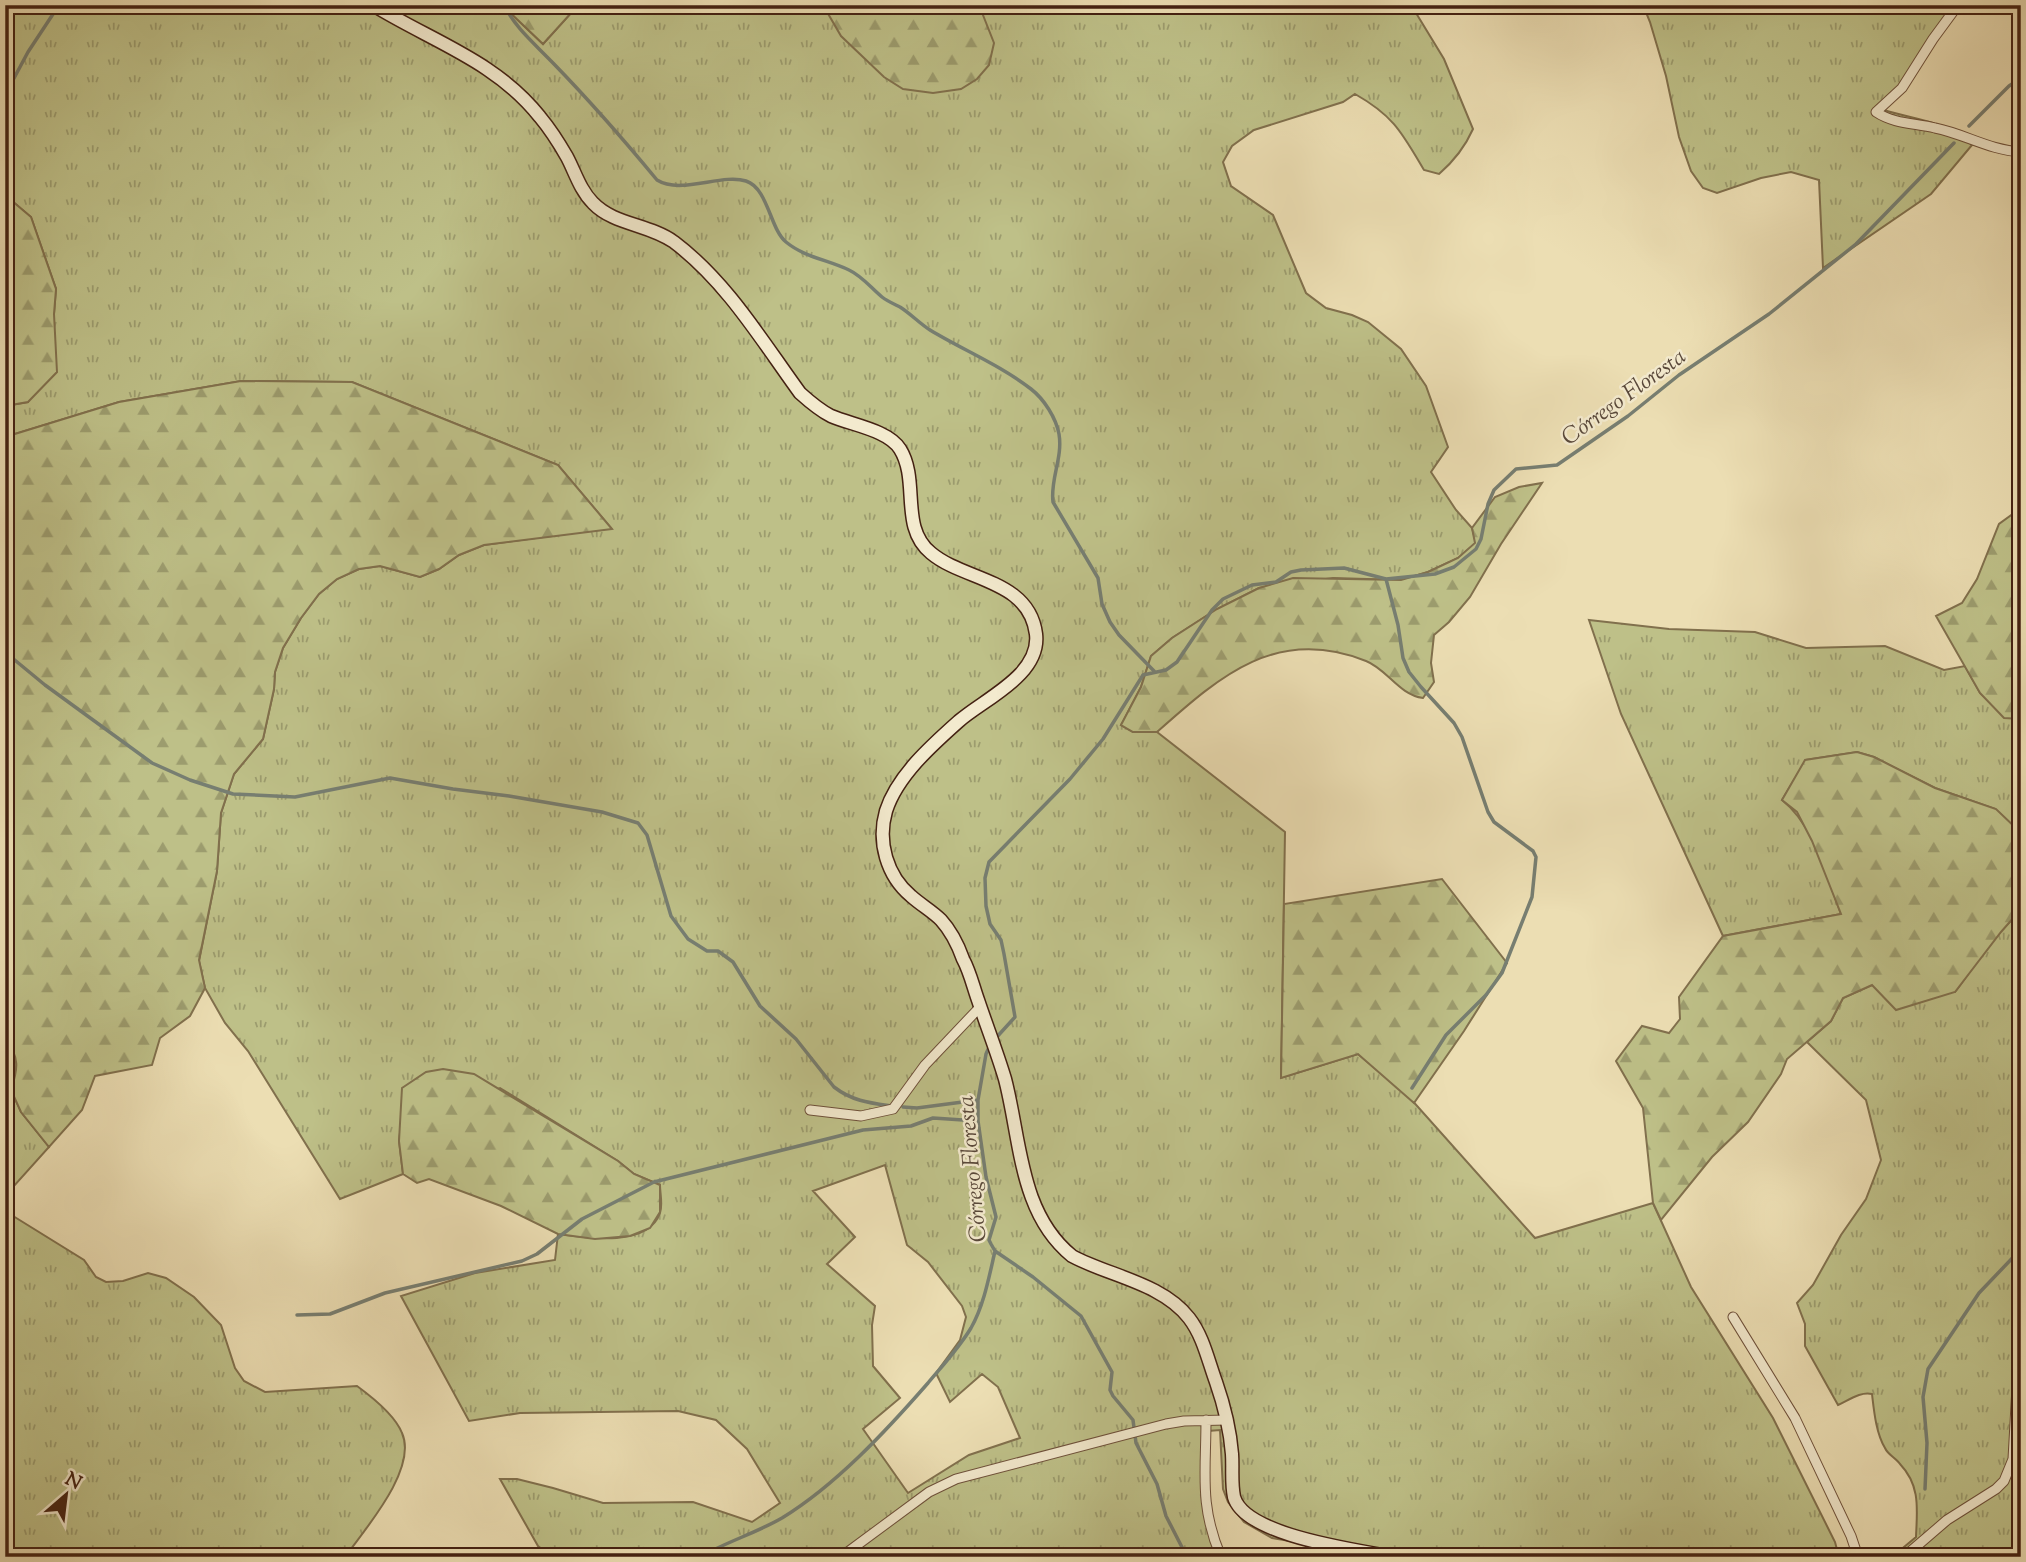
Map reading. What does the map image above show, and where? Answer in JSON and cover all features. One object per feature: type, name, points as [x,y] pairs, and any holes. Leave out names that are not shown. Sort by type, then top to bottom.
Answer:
[{"type":"main road","points":[[373,5],[478,61],[519,93],[557,139],[581,187],[593,204],[621,220],[662,235],[684,251],[716,282],[809,401],[829,415],[876,432],[895,443],[903,455],[908,474],[915,531],[928,551],[951,565],[1000,586],[1025,607],[1036,634],[1030,660],[1011,682],[960,720],[917,762],[898,787],[887,808],[883,823],[885,853],[893,876],[903,890],[939,917],[964,960],[993,1040],[1008,1095],[1018,1153],[1042,1221],[1061,1247],[1072,1256],[1160,1294],[1189,1318],[1206,1352],[1224,1404],[1235,1499],[1240,1508],[1272,1529],[1318,1542],[1394,1557]]},
{"type":"street","points":[[1958,5],[1902,88],[1876,113],[1888,120],[1935,128],[1984,146],[2021,152]]},
{"type":"street","points":[[810,1110],[862,1116],[893,1108],[925,1065],[980,1007]]},
{"type":"street","points":[[1733,1317],[1795,1418],[1851,1536],[1858,1557]]},
{"type":"street","points":[[1904,1557],[1947,1520],[1996,1489],[2004,1480],[2013,1459],[2021,1356]]},
{"type":"street","points":[[1206,1420],[1203,1472],[1205,1504],[1209,1527],[1221,1557]]},
{"type":"street","points":[[841,1557],[943,1485],[977,1473],[1166,1424],[1227,1420]]},
{"type":"green space","points":[[5,5],[502,5],[543,44],[571,13],[583,5],[823,5],[833,20],[983,14],[979,5],[1416,5],[1416,13],[1444,59],[1473,129],[1459,153],[1439,174],[1424,170],[1396,126],[1379,110],[1355,94],[1343,102],[1254,130],[1232,146],[1223,162],[1231,186],[1273,215],[1306,293],[1326,308],[1368,322],[1401,349],[1426,386],[1448,447],[1431,472],[1456,510],[1472,528],[1476,543],[1458,558],[1428,572],[1401,580],[1333,578],[1259,588],[1217,609],[1172,638],[1151,656],[1141,687],[1121,725],[1133,732],[1157,732],[1285,832],[1281,1078],[1358,1054],[1410,1098],[1535,1238],[1653,1203],[1691,1287],[1773,1418],[1835,1542],[1839,1557],[1385,1557],[1272,1538],[1244,1522],[1228,1502],[1223,1489],[1220,1430],[1208,1431],[1209,1520],[1224,1557],[552,1557],[538,1546],[500,1479],[517,1479],[603,1503],[693,1502],[752,1522],[780,1503],[747,1449],[716,1420],[678,1411],[520,1413],[469,1421],[401,1296],[475,1273],[555,1260],[558,1234],[615,1238],[643,1232],[653,1224],[660,1213],[660,1185],[634,1174],[618,1161],[500,1088],[401,1125],[399,1141],[403,1174],[340,1199],[248,1051],[225,1023],[205,988],[199,961],[217,871],[221,813],[234,774],[263,739],[275,672],[283,648],[319,594],[337,579],[359,569],[380,566],[420,577],[439,569],[459,555],[484,545],[611,528],[558,465],[352,382],[241,381],[119,402],[5,437],[5,406],[28,402],[54,314],[56,289],[31,217],[5,195]],"holes":[[[885,1165],[907,1245],[928,1262],[962,1306],[966,1317],[960,1340],[936,1373],[950,1402],[982,1374],[998,1387],[1020,1438],[969,1455],[908,1493],[863,1429],[900,1398],[873,1366],[872,1325],[875,1306],[827,1264],[855,1237],[813,1191]]]},
{"type":"green space","points":[[502,5],[583,5],[571,13],[543,44]]},
{"type":"green space","points":[[823,5],[979,5],[994,43],[989,65],[977,79],[961,89],[933,93],[903,89],[884,77],[841,36]]},
{"type":"green space","points":[[1643,5],[1961,5],[1884,110],[1942,126],[1972,145],[1931,194],[1823,268],[1819,180],[1791,172],[1761,178],[1717,193],[1703,188],[1691,171],[1679,137],[1666,76]]},
{"type":"green space","points":[[5,195],[31,217],[56,289],[54,314],[57,372],[28,402],[5,406]]},
{"type":"green space","points":[[241,381],[352,382],[558,465],[612,529],[484,545],[459,555],[439,569],[420,577],[380,566],[359,569],[337,579],[319,594],[283,648],[275,672],[263,739],[234,774],[221,813],[217,871],[199,960],[205,988],[190,1016],[160,1038],[152,1065],[95,1076],[82,1110],[49,1147],[21,1112],[11,1090],[16,1063],[5,1039],[5,437],[119,402]]},
{"type":"green space","points":[[1542,483],[1470,597],[1434,635],[1431,663],[1434,682],[1423,698],[1407,692],[1366,661],[1334,651],[1304,649],[1277,653],[1251,662],[1203,693],[1157,732],[1133,732],[1121,725],[1141,687],[1151,656],[1172,638],[1217,609],[1259,588],[1293,578],[1401,580],[1428,572],[1458,558],[1475,543],[1472,528],[1495,497],[1519,487]]},
{"type":"green space","points":[[2021,508],[2021,719],[2004,718],[1980,693],[1936,616],[1962,603],[1977,579],[1999,524]]},
{"type":"green space","points":[[1589,620],[1669,629],[1755,632],[1806,648],[1885,646],[1944,670],[1965,666],[1980,693],[2004,717],[2021,719],[2021,833],[1995,809],[1935,788],[1874,757],[1857,752],[1806,760],[1782,800],[1803,823],[1811,837],[1841,914],[1723,936],[1621,714]]},
{"type":"green space","points":[[1857,752],[1874,757],[1935,788],[1996,809],[2021,833],[2021,914],[2014,917],[2001,932],[1955,992],[1896,1010],[1872,985],[1843,998],[1831,1021],[1787,1059],[1781,1074],[1748,1122],[1712,1157],[1661,1220],[1653,1203],[1643,1108],[1616,1061],[1642,1026],[1669,1033],[1680,1019],[1679,997],[1723,936],[1841,914],[1812,841],[1797,812],[1782,800],[1805,760]]},
{"type":"green space","points":[[1442,879],[1507,963],[1414,1103],[1358,1054],[1281,1078],[1284,904]]},
{"type":"green space","points":[[2021,914],[2021,1557],[1892,1557],[1916,1537],[1916,1499],[1912,1481],[1886,1450],[1879,1436],[1872,1394],[1859,1395],[1838,1405],[1805,1346],[1805,1324],[1797,1303],[1813,1285],[1841,1235],[1866,1199],[1881,1160],[1866,1100],[1807,1042],[1831,1021],[1843,998],[1872,985],[1955,992],[1995,937]]},
{"type":"green space","points":[[5,1039],[16,1063],[11,1090],[21,1112],[49,1147],[5,1196]]},
{"type":"green space","points":[[443,1069],[474,1074],[618,1161],[634,1174],[660,1185],[660,1212],[650,1228],[630,1236],[595,1239],[558,1234],[501,1206],[429,1179],[417,1183],[403,1174],[399,1141],[402,1088],[426,1072]]},
{"type":"green space","points":[[5,1211],[84,1260],[96,1277],[106,1282],[123,1281],[148,1273],[166,1278],[194,1297],[221,1325],[235,1368],[244,1381],[265,1392],[357,1386],[389,1413],[402,1433],[405,1448],[403,1464],[387,1498],[345,1557],[5,1557]]},
{"type":"waterway","points":[[5,95],[28,52],[59,5]]},
{"type":"waterway","points":[[504,5],[520,29],[593,106],[657,180],[678,185],[736,179],[746,181],[759,192],[776,228],[786,242],[800,251],[854,273],[882,297],[930,330],[1007,372],[1036,393],[1052,415],[1059,434],[1053,502],[1098,578],[1102,604],[1110,622],[1154,671]]},
{"type":"waterway","name":"Córrego Floresta","points":[[1969,126],[2009,86],[2021,78]]},
{"type":"waterway","name":"Córrego Floresta","points":[[995,1039],[1015,1017],[1001,940],[990,924],[986,906],[985,878],[989,862],[1070,779],[1103,739],[1143,675],[1166,670],[1177,662],[1212,610],[1223,599],[1252,585],[1276,582],[1291,572],[1301,570],[1344,568],[1386,579],[1435,574],[1454,567],[1476,549],[1494,490],[1516,469],[1557,465],[1628,416],[1679,375],[1769,314],[1856,244],[1954,143]]},
{"type":"waterway","points":[[1386,579],[1403,658],[1409,672],[1454,723],[1462,737],[1494,822],[1533,851],[1536,857],[1532,897],[1502,973],[1486,995],[1446,1035],[1412,1088]]},
{"type":"waterway","points":[[5,652],[45,685],[152,763],[190,780],[233,794],[295,797],[390,778],[602,812],[638,823],[647,835],[671,916],[688,939],[707,951],[718,951],[733,962],[760,1006],[796,1039],[834,1087],[854,1098],[891,1106]]},
{"type":"waterway","name":"Córrego Floresta","points":[[990,1045],[978,1100],[978,1121],[986,1177],[996,1217],[989,1240],[995,1251],[1033,1277],[1081,1316],[1112,1372],[1110,1390],[1133,1420],[1136,1443],[1157,1484],[1166,1516],[1187,1557]]},
{"type":"waterway","points":[[903,1107],[917,1108],[978,1100]]},
{"type":"waterway","points":[[297,1315],[330,1314],[385,1293],[522,1261],[537,1254],[582,1219],[654,1182],[863,1130],[911,1126],[933,1118],[978,1121]]},
{"type":"waterway","points":[[1925,1489],[1927,1443],[1923,1397],[1928,1369],[1979,1293],[2021,1249]]},
{"type":"waterway","points":[[700,1557],[782,1518],[802,1505],[878,1438],[945,1363],[971,1328],[983,1300],[995,1251]]}]
